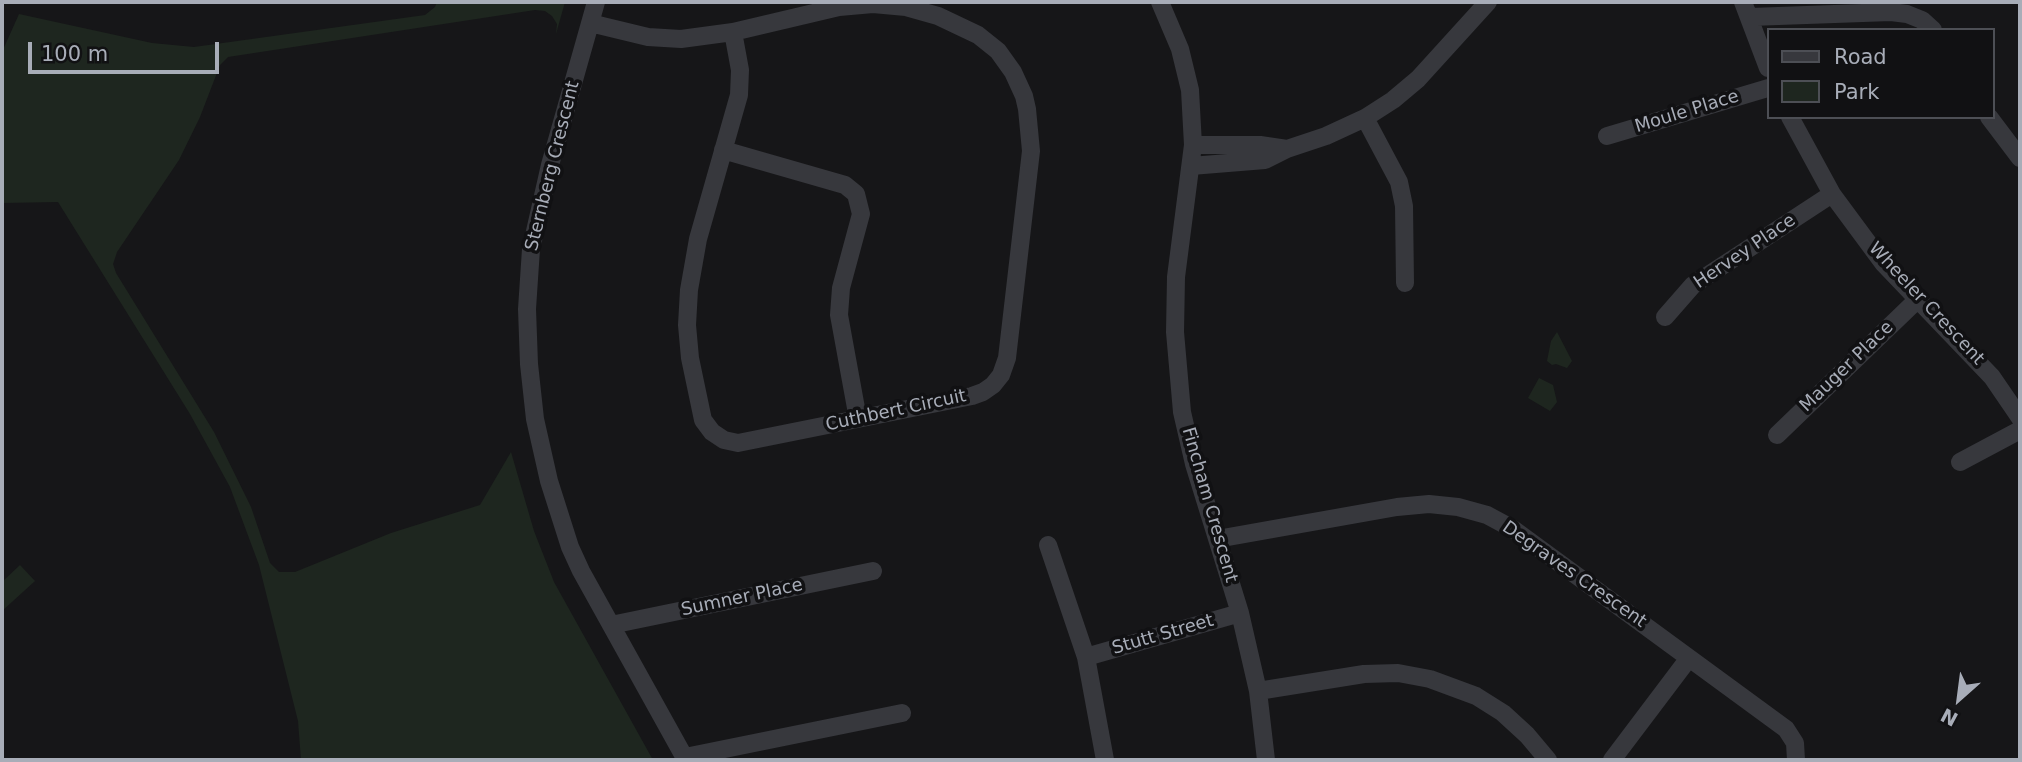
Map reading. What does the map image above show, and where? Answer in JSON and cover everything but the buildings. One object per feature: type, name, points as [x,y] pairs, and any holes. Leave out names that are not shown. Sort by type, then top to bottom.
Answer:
[{"type":"street","name":"Sternberg Crescent","points":[[596,2],[550,165],[531,249],[527,309],[535,419],[551,488],[575,559],[686,759]]},
{"type":"street","name":"Fincham Crescent","points":[[1160,2],[1180,49],[1189,90],[1193,145],[1176,277],[1176,359],[1182,412],[1191,451],[1240,613],[1258,691],[1266,760]]},
{"type":"street","points":[[1191,166],[1265,160],[1365,118],[1418,79],[1488,2]]},
{"type":"street","name":"Cuthbert Circuit","points":[[590,23],[648,37],[681,39],[733,32],[839,7],[873,4],[906,7],[946,19],[978,35],[998,51],[1013,72],[1024,96],[1031,151],[1007,358],[1001,375],[983,392],[738,443],[724,440],[712,432],[704,420],[690,358],[687,325],[696,247],[739,95],[740,70],[733,32]]},
{"type":"street","points":[[1766,62],[1747,7],[1891,12],[1922,20],[1931,28]]},
{"type":"street","name":"Moule Place","points":[[1607,136],[1766,89]]},
{"type":"street","points":[[1365,118],[1399,183],[1404,206],[1405,283]]},
{"type":"street","name":"Wheeler Crescent","points":[[1791,119],[1832,194],[1882,263],[1966,347],[1992,377],[2020,418]]},
{"type":"street","points":[[1991,119],[2020,158]]},
{"type":"street","points":[[1193,145],[1260,145],[1287,149]]},
{"type":"street","points":[[723,150],[845,185],[856,194],[861,214],[841,288],[839,315],[858,419]]},
{"type":"street","name":"Hervey Place","points":[[1665,317],[1693,285],[1832,194]]},
{"type":"street","name":"Mauger Place","points":[[1777,435],[1917,300]]},
{"type":"street","points":[[1960,462],[2020,429]]},
{"type":"street","name":"Degraves Crescent","points":[[1217,539],[1397,507],[1428,504],[1458,507],[1487,515],[1513,528],[1786,729],[1795,743],[1796,760]]},
{"type":"street","points":[[1048,544],[1086,657],[1105,760]]},
{"type":"street","name":"Sumner Place","points":[[611,625],[873,571]]},
{"type":"street","name":"Stutt Street","points":[[1086,657],[1240,613]]},
{"type":"street","points":[[1612,760],[1689,658]]},
{"type":"street","points":[[1258,691],[1364,674],[1398,673],[1430,678],[1476,695],[1503,713],[1527,735],[1548,760]]},
{"type":"street","points":[[686,759],[902,713]]},
{"type":"green space","points":[[437,2],[565,2],[556,34],[557,24],[552,16],[545,11],[535,10],[228,57],[220,65],[200,117],[179,160],[117,252],[113,264],[214,432],[251,507],[270,563],[279,572],[295,572],[391,533],[480,505],[511,452],[534,531],[554,582],[653,760],[301,760],[298,721],[259,565],[230,487],[190,414],[58,202],[2,203],[2,52],[19,14],[152,43],[194,47],[425,15]]},
{"type":"green space","points":[[1557,332],[1572,361],[1567,368],[1552,365],[1547,361],[1551,341]]},
{"type":"green space","points":[[1539,378],[1553,385],[1557,402],[1550,411],[1528,398]]},
{"type":"green space","points":[[20,565],[35,581],[2,611],[2,582]]}]
